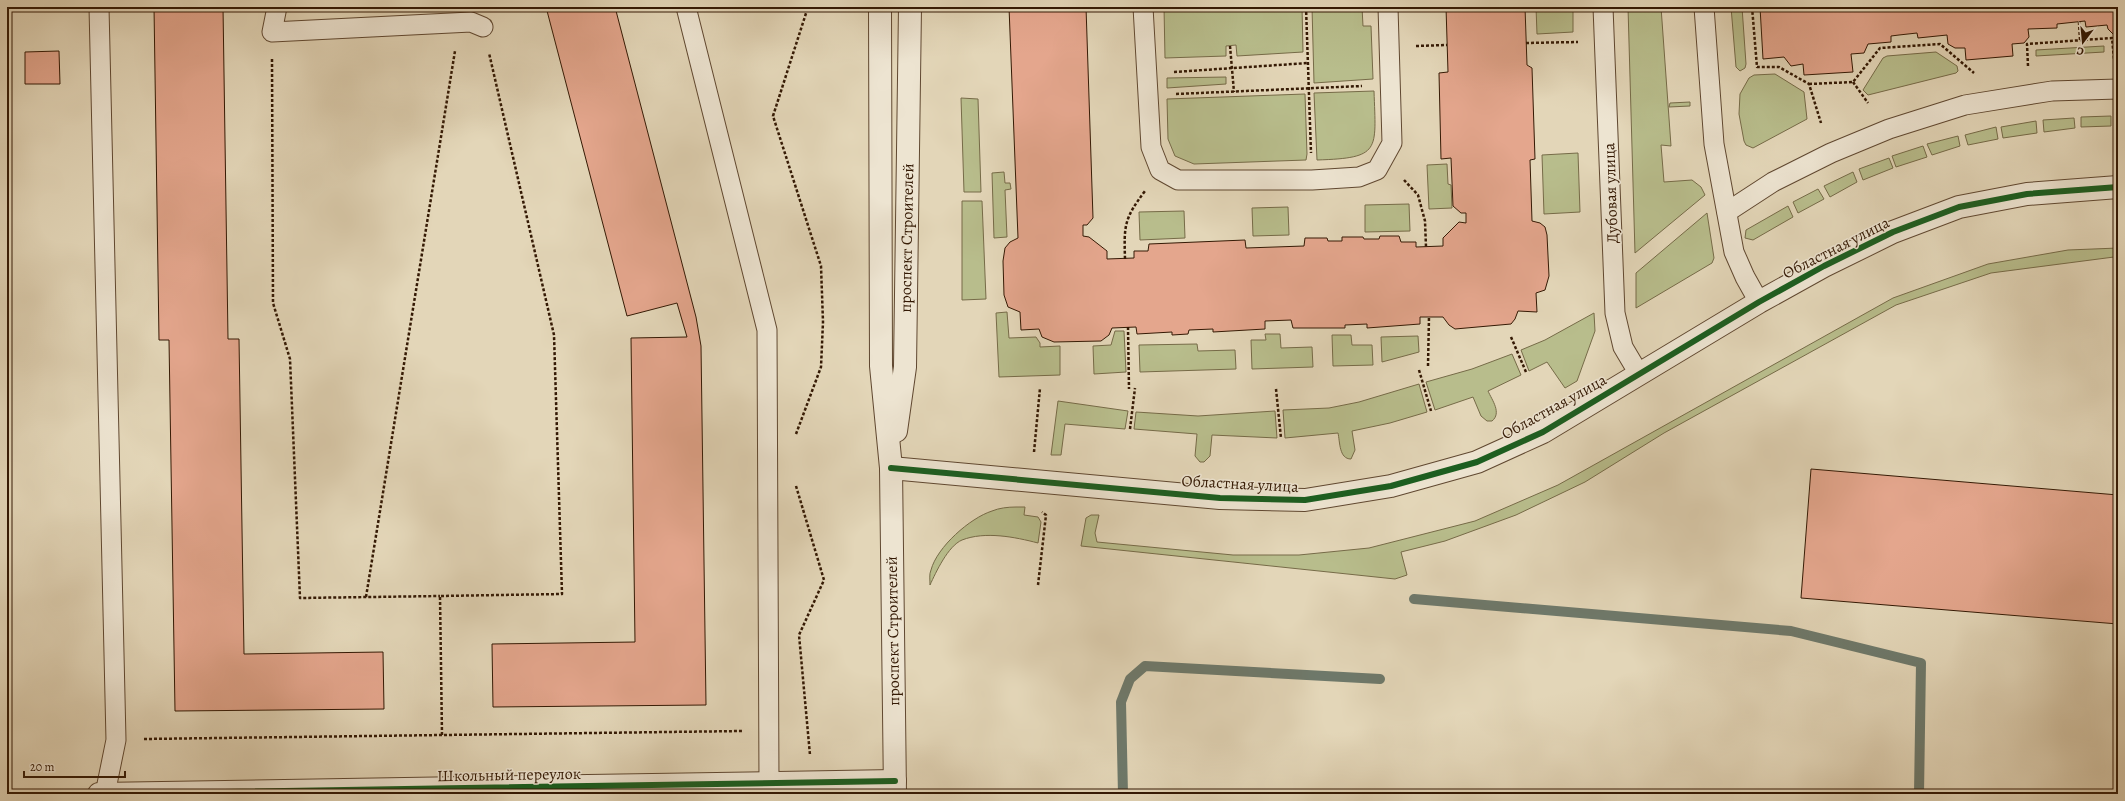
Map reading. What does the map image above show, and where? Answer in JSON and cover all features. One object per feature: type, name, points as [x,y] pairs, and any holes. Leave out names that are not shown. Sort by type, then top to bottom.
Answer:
[{"type":"street","name":"проспект Строителей","points":[[880,7],[881,366],[891,468],[895,788]]},
{"type":"street","name":"проспект Строителей","points":[[891,468],[905,367],[910,7]]},
{"type":"street","name":"Областная улица","points":[[891,468],[1220,498],[1305,500],[1391,486],[1477,462],[1542,432],[1759,302],[1824,266],[1879,239],[1959,208],[2027,194],[2118,187]]},
{"type":"street","name":"Школьный переулок","points":[[99,794],[746,789],[769,784],[812,783],[895,788]]},
{"type":"lane","points":[[99,7],[116,740],[105,794]]},
{"type":"lane","points":[[277,7],[272,32],[471,22],[483,27]]},
{"type":"lane","points":[[686,7],[767,330],[769,784]]},
{"type":"lane","points":[[1143,7],[1151,147],[1160,170],[1178,180],[1312,180],[1359,177],[1377,170],[1392,143],[1388,7]]},
{"type":"lane","name":"Дубовая улица","points":[[1603,7],[1615,313],[1623,347],[1639,374]]},
{"type":"lane","points":[[1704,7],[1714,144],[1734,252],[1745,277],[1759,302]]},
{"type":"lane","points":[[1727,212],[1773,182],[1831,152],[1889,129],[1965,105],[2052,91],[2118,89]]},
{"type":"path","points":[[793,441],[821,367],[823,322],[821,266],[773,116],[808,7]]},
{"type":"path","points":[[1306,7],[1312,180]]},
{"type":"path","points":[[1752,7],[1757,67],[1778,67],[1809,84],[1853,82],[1880,48],[1940,44],[1974,73]]},
{"type":"path","points":[[2079,22],[2080,40]]},
{"type":"path","points":[[366,596],[460,23]]},
{"type":"path","points":[[272,32],[273,303],[290,359],[300,598],[562,594],[554,335],[483,27]]},
{"type":"path","points":[[2028,66],[2027,44],[2112,38],[2114,59]]},
{"type":"path","points":[[1526,43],[1604,41]]},
{"type":"path","points":[[1230,46],[1234,92]]},
{"type":"path","points":[[1146,73],[1308,63]]},
{"type":"path","points":[[1853,82],[1868,103]]},
{"type":"path","points":[[1148,95],[1309,89],[1391,84]]},
{"type":"path","points":[[1809,84],[1821,123]]},
{"type":"path","points":[[1384,159],[1418,195],[1425,221],[1426,247]]},
{"type":"path","points":[[1125,259],[1124,228],[1132,208],[1160,170]]},
{"type":"path","points":[[1428,316],[1428,366]]},
{"type":"path","points":[[1128,327],[1130,389]]},
{"type":"path","points":[[1511,337],[1526,372]]},
{"type":"path","points":[[1418,370],[1431,411]]},
{"type":"path","points":[[1034,453],[1040,388]]},
{"type":"path","points":[[1130,429],[1135,388]]},
{"type":"path","points":[[1276,389],[1281,438]]},
{"type":"path","points":[[794,478],[824,580],[799,635],[812,783]]},
{"type":"path","points":[[1035,512],[1042,512],[1046,515],[1038,585]]},
{"type":"path","points":[[440,596],[442,735]]},
{"type":"path","points":[[116,740],[769,731]]},
{"type":"green space","points":[[1164,7],[1302,7],[1303,52],[1237,56],[1236,45],[1226,46],[1226,56],[1165,58]]},
{"type":"green space","points":[[1312,7],[1362,7],[1363,26],[1371,26],[1373,79],[1314,83]]},
{"type":"green space","points":[[1536,7],[1573,7],[1573,32],[1537,34]]},
{"type":"green space","points":[[1628,7],[1661,7],[1671,146],[1661,145],[1664,182],[1692,180],[1701,187],[1705,195],[1635,253]]},
{"type":"green space","points":[[1731,7],[1742,7],[1746,64],[1745,68],[1740,71],[1736,67]]},
{"type":"green space","points":[[2104,46],[2104,52],[2036,56],[2036,50]]},
{"type":"green space","points":[[1936,52],[1957,66],[1958,71],[1956,73],[1868,95],[1863,90],[1883,58],[1887,56]]},
{"type":"green space","points":[[1775,74],[1804,92],[1807,119],[1753,148],[1746,145],[1744,141],[1739,114],[1740,94],[1749,78],[1754,75]]},
{"type":"green space","points":[[1226,77],[1226,84],[1167,88],[1167,78]]},
{"type":"green space","points":[[1374,91],[1375,127],[1374,139],[1370,147],[1364,153],[1353,157],[1317,160],[1314,93]]},
{"type":"green space","points":[[1305,94],[1306,160],[1194,164],[1175,156],[1168,139],[1167,99]]},
{"type":"green space","points":[[961,98],[978,99],[981,192],[964,192]]},
{"type":"green space","points":[[1690,102],[1690,106],[1669,107],[1670,103]]},
{"type":"green space","points":[[2111,116],[2111,126],[2081,127],[2081,117]]},
{"type":"green space","points":[[2074,118],[2075,128],[2044,132],[2043,120]]},
{"type":"green space","points":[[2036,121],[2037,133],[2003,138],[2001,127]]},
{"type":"green space","points":[[1996,127],[1998,139],[1968,145],[1965,135]]},
{"type":"green space","points":[[1958,136],[1960,146],[1932,155],[1927,144]]},
{"type":"green space","points":[[1923,146],[1927,157],[1896,167],[1892,156]]},
{"type":"green space","points":[[1578,153],[1580,212],[1544,214],[1542,155]]},
{"type":"green space","points":[[1889,158],[1893,168],[1863,180],[1859,169]]},
{"type":"green space","points":[[1447,164],[1448,184],[1451,185],[1452,208],[1429,209],[1427,165]]},
{"type":"green space","points":[[1004,172],[1005,183],[1010,183],[1011,189],[1005,190],[1007,237],[994,238],[992,173]]},
{"type":"green space","points":[[1853,172],[1857,182],[1830,197],[1824,186]]},
{"type":"green space","points":[[1818,189],[1824,199],[1798,213],[1793,202]]},
{"type":"green space","points":[[962,201],[982,201],[986,299],[962,300]]},
{"type":"green space","points":[[1409,204],[1410,231],[1365,232],[1365,205]]},
{"type":"green space","points":[[1788,206],[1793,217],[1753,240],[1745,238],[1746,230]]},
{"type":"green space","points":[[1288,207],[1289,235],[1253,236],[1252,208]]},
{"type":"green space","points":[[1184,211],[1185,238],[1140,240],[1139,212]]},
{"type":"green space","points":[[1707,213],[1714,258],[1712,263],[1636,308],[1636,273]]},
{"type":"green space","points":[[2118,248],[2118,255],[2114,257],[1991,273],[1896,305],[1664,433],[1585,482],[1516,515],[1445,541],[1401,552],[1407,575],[1395,579],[1081,546],[1086,518],[1091,515],[1099,515],[1095,533],[1097,542],[1233,555],[1299,555],[1369,548],[1475,521],[1558,485],[1893,298],[1988,264],[2068,250]]},
{"type":"green space","points":[[1007,312],[1009,338],[1036,337],[1040,343],[1040,347],[1060,346],[1060,375],[999,377],[996,313]]},
{"type":"green space","points":[[1594,313],[1595,331],[1577,381],[1565,388],[1547,362],[1529,371],[1521,350],[1545,340]]},
{"type":"green space","points":[[1115,331],[1124,331],[1126,372],[1094,374],[1093,346],[1111,345]]},
{"type":"green space","points":[[1265,334],[1280,334],[1281,348],[1312,347],[1313,367],[1252,369],[1251,340],[1266,340]]},
{"type":"green space","points":[[1332,335],[1351,335],[1352,345],[1372,345],[1373,365],[1333,366]]},
{"type":"green space","points":[[1418,336],[1419,352],[1382,362],[1381,337]]},
{"type":"green space","points":[[1197,344],[1198,351],[1235,350],[1236,369],[1140,372],[1139,345]]},
{"type":"green space","points":[[1512,354],[1521,375],[1488,391],[1494,402],[1496,410],[1495,418],[1492,421],[1487,421],[1481,416],[1473,397],[1435,410],[1426,382],[1472,369]]},
{"type":"green space","points":[[1419,384],[1427,412],[1390,423],[1352,431],[1355,450],[1351,459],[1344,456],[1342,453],[1338,433],[1285,438],[1283,410],[1329,408],[1359,402]]},
{"type":"green space","points":[[1058,401],[1128,411],[1125,429],[1065,424],[1061,455],[1051,455]]},
{"type":"green space","points":[[1275,411],[1277,438],[1212,435],[1210,456],[1204,462],[1200,462],[1195,456],[1197,434],[1134,429],[1136,412],[1198,416]]},
{"type":"green space","points":[[1007,507],[1025,507],[1024,515],[1038,517],[1041,522],[1038,543],[1010,537],[990,535],[971,537],[962,540],[947,553],[930,585],[930,573],[934,561],[947,543],[956,534],[974,520],[998,509]]},
{"type":"building","points":[[154,7],[223,7],[228,339],[239,339],[244,654],[383,652],[384,709],[175,711],[169,340],[159,340]]},
{"type":"building","points":[[546,7],[615,7],[696,317],[701,346],[706,705],[493,707],[492,644],[635,642],[631,338],[687,337],[677,303],[627,316]]},
{"type":"building","points":[[1009,7],[1086,7],[1093,218],[1087,225],[1083,225],[1083,236],[1089,237],[1107,251],[1107,259],[1134,258],[1134,251],[1148,251],[1149,244],[1245,240],[1246,248],[1304,246],[1305,238],[1327,238],[1328,241],[1342,241],[1342,237],[1379,239],[1380,236],[1399,236],[1401,242],[1416,242],[1416,247],[1443,246],[1443,238],[1459,222],[1466,223],[1466,213],[1461,213],[1453,206],[1451,158],[1441,159],[1439,73],[1448,72],[1446,7],[1525,7],[1527,65],[1532,68],[1535,159],[1530,160],[1532,221],[1540,223],[1545,227],[1547,235],[1549,276],[1545,290],[1536,293],[1537,312],[1518,311],[1511,324],[1455,329],[1449,325],[1443,317],[1420,317],[1420,324],[1367,328],[1367,324],[1345,325],[1345,328],[1293,328],[1291,320],[1265,321],[1265,329],[1213,332],[1213,329],[1189,330],[1188,334],[1172,335],[1172,332],[1137,334],[1136,327],[1112,328],[1109,335],[1101,341],[1054,342],[1042,337],[1039,329],[1021,330],[1020,312],[1008,307],[1004,295],[1003,261],[1005,248],[1010,242],[1018,238]]},
{"type":"building","points":[[1760,7],[2118,7],[2118,35],[2114,35],[2108,29],[2107,25],[2086,27],[2085,21],[2057,24],[2057,28],[2028,29],[2029,37],[2024,43],[2012,44],[2013,56],[1966,60],[1965,48],[1955,48],[1948,44],[1947,35],[1918,38],[1917,33],[1891,36],[1891,42],[1868,44],[1864,53],[1851,54],[1853,72],[1804,75],[1803,64],[1791,66],[1784,57],[1763,59]]},
{"type":"building","points":[[59,51],[60,84],[25,84],[25,52]]},
{"type":"building","points":[[1811,469],[2118,495],[2118,624],[1801,598]]},
{"type":"waterway","points":[[1414,599],[1791,631],[1921,663],[1919,794]]},
{"type":"waterway","points":[[1123,794],[1121,702],[1130,679],[1145,666],[1380,679]]},
{"type":"cycle path","points":[[891,468],[1220,498],[1305,500],[1391,486],[1477,462],[1543,432],[1759,302],[1824,266],[1893,232],[1959,207],[2027,194],[2118,187]]},
{"type":"cycle path","points":[[99,794],[895,781]]}]
